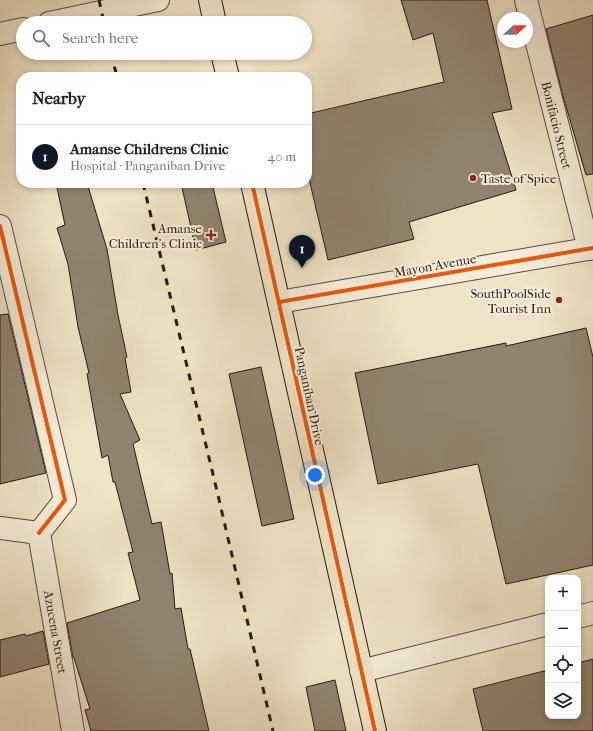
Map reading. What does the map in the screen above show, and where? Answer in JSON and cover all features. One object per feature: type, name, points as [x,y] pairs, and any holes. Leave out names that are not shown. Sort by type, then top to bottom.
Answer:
[{"type":"main road","points":[[210,0],[213,16]]},
{"type":"main road","points":[[224,60],[227,72]]},
{"type":"main road","name":"Panganiban Drive","points":[[253,188],[375,731]]},
{"type":"street","points":[[82,16],[158,0]]},
{"type":"street","name":"Bonifacio Street","points":[[526,0],[591,249]]},
{"type":"street","points":[[0,34],[16,31]]},
{"type":"street","points":[[0,226],[65,500],[39,533],[0,528]]},
{"type":"street","name":"Mayon Avenue","points":[[279,302],[591,249]]},
{"type":"street","name":"Azucena Street","points":[[39,533],[73,731]]},
{"type":"street","points":[[581,616],[593,613]]},
{"type":"street","points":[[361,671],[545,625]]},
{"type":"building","points":[[401,0],[487,0],[512,109],[492,113],[516,190],[409,222],[414,239],[328,260],[311,188],[312,113],[444,82],[433,33],[413,40]]},
{"type":"building","points":[[593,15],[593,174],[586,175],[563,96],[546,29]]},
{"type":"building","points":[[57,188],[89,188],[107,249],[118,315],[127,357],[125,358],[131,392],[120,394],[140,440],[133,444],[152,524],[161,522],[170,574],[172,573],[175,609],[181,608],[188,649],[190,649],[209,731],[91,731],[85,710],[90,709],[73,658],[67,623],[140,600],[128,553],[133,552],[115,482],[113,482],[108,455],[102,458],[87,374],[89,373],[78,327],[68,264],[57,228],[65,225]]},
{"type":"building","points":[[182,188],[213,188],[226,242],[196,250]]},
{"type":"building","points":[[8,314],[46,473],[0,484],[0,315]]},
{"type":"building","points":[[586,328],[593,357],[593,565],[506,584],[478,464],[378,484],[355,373],[506,343],[506,346]]},
{"type":"building","points":[[261,367],[294,519],[262,526],[229,374]]},
{"type":"building","points":[[43,631],[49,664],[0,677],[0,640],[25,634],[26,636]]},
{"type":"building","points":[[593,659],[593,731],[483,731],[473,689],[545,671],[545,719],[581,719],[581,662]]},
{"type":"building","points":[[335,680],[346,731],[315,731],[306,687]]},
{"type":"railway","points":[[99,0],[102,16]]},
{"type":"railway","points":[[113,60],[116,72]]},
{"type":"railway","points":[[144,188],[273,731]]},
{"type":"cycle path","points":[[253,188],[375,731]]},
{"type":"cycle path","points":[[0,226],[65,500],[39,533]]},
{"type":"cycle path","points":[[279,302],[593,248]]},
{"type":"place","name":"Taste of Spice","points":[[473,178]]},
{"type":"place","name":"Amanse Children's Clinic","points":[[211,235]]},
{"type":"place","name":"Amanse Childrens Clinic","points":[[302,268]]},
{"type":"place","name":"SouthPoolSide Tourist Inn","points":[[559,300]]}]
